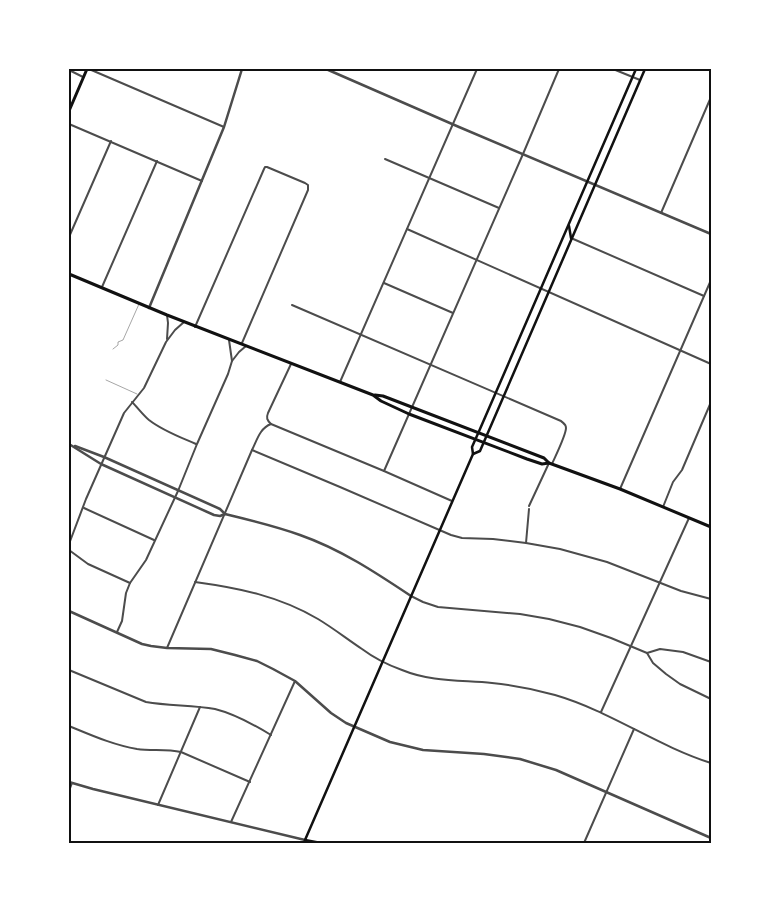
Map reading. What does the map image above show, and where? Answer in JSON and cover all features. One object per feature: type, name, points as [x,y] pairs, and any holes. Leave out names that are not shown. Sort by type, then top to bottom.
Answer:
[{"type":"main road","points":[[69,111],[88,69]]},
{"type":"main road","points":[[321,843],[304,842],[440,531],[473,454],[472,447],[478,432],[636,69]]},
{"type":"main road","points":[[473,454],[480,451],[645,69]]},
{"type":"main road","points":[[614,120],[621,124]]},
{"type":"main road","points":[[569,224],[571,238]]},
{"type":"main road","points":[[69,274],[195,327],[373,395],[409,414],[542,464],[550,463]]},
{"type":"main road","points":[[373,395],[383,396],[478,432],[544,458],[550,463],[663,506],[711,527]]},
{"type":"street","points":[[88,69],[224,128]]},
{"type":"street","points":[[149,308],[224,128],[242,69]]},
{"type":"street","points":[[326,69],[711,234]]},
{"type":"street","points":[[340,382],[477,69]]},
{"type":"street","points":[[384,471],[559,69]]},
{"type":"street","points":[[613,69],[640,80]]},
{"type":"street","points":[[69,70],[84,77]]},
{"type":"street","points":[[661,213],[711,97]]},
{"type":"street","points":[[69,124],[202,181]]},
{"type":"street","points":[[69,237],[111,141]]},
{"type":"street","points":[[385,159],[499,208]]},
{"type":"street","points":[[102,287],[157,161]]},
{"type":"street","points":[[195,327],[265,167],[268,167],[305,183],[308,185],[308,190],[241,344]]},
{"type":"street","points":[[407,229],[711,364]]},
{"type":"street","points":[[571,238],[704,296]]},
{"type":"street","points":[[620,489],[711,280]]},
{"type":"street","points":[[384,283],[453,313]]},
{"type":"street","points":[[292,305],[561,421],[564,424],[566,428],[564,436],[529,508],[526,543]]},
{"type":"street","points":[[166,342],[167,315]]},
{"type":"street","points":[[69,544],[124,413],[144,388],[166,342],[184,322]]},
{"type":"street","points":[[229,339],[232,361]]},
{"type":"street","points":[[117,632],[122,620],[126,593],[130,583],[146,560],[178,491],[232,361],[246,346]]},
{"type":"street","points":[[291,363],[266,418],[271,424],[452,501]]},
{"type":"street","points":[[132,402],[153,423],[164,430],[197,444]]},
{"type":"street","points":[[663,506],[673,482],[682,470],[711,402]]},
{"type":"street","points":[[167,648],[252,450],[262,429],[271,424]]},
{"type":"street","points":[[70,445],[104,457],[220,509],[225,514],[284,529],[336,550],[423,602],[438,607],[512,613],[549,619],[580,627],[631,646],[647,653],[653,663],[680,684],[711,699]]},
{"type":"street","points":[[70,445],[101,464],[174,498],[214,515],[220,516],[225,514]]},
{"type":"street","points":[[252,450],[457,537],[526,543],[583,554],[711,599]]},
{"type":"street","points":[[84,508],[154,540]]},
{"type":"street","points":[[601,712],[689,517]]},
{"type":"street","points":[[69,550],[88,564],[130,583]]},
{"type":"street","points":[[195,582],[253,592],[283,602],[319,620],[382,662],[412,674],[452,681],[512,685],[558,696],[601,712],[669,747],[711,763]]},
{"type":"street","points":[[69,611],[142,644],[167,648],[211,649],[265,665],[295,681],[331,713],[354,728],[390,742],[423,750],[484,754],[520,759],[556,770],[711,838]]},
{"type":"street","points":[[647,653],[660,649],[684,652],[711,662]]},
{"type":"street","points":[[69,670],[146,702],[200,707],[231,714],[271,735]]},
{"type":"street","points":[[231,822],[295,681]]},
{"type":"street","points":[[158,805],[200,707]]},
{"type":"street","points":[[69,726],[117,744],[147,750],[180,752],[250,782]]},
{"type":"street","points":[[584,843],[634,728]]},
{"type":"street","points":[[69,791],[70,783],[231,822],[304,842]]},
{"type":"lane","points":[[112,349],[118,345],[118,342],[123,340],[139,304]]},
{"type":"lane","points":[[106,380],[138,395]]}]
